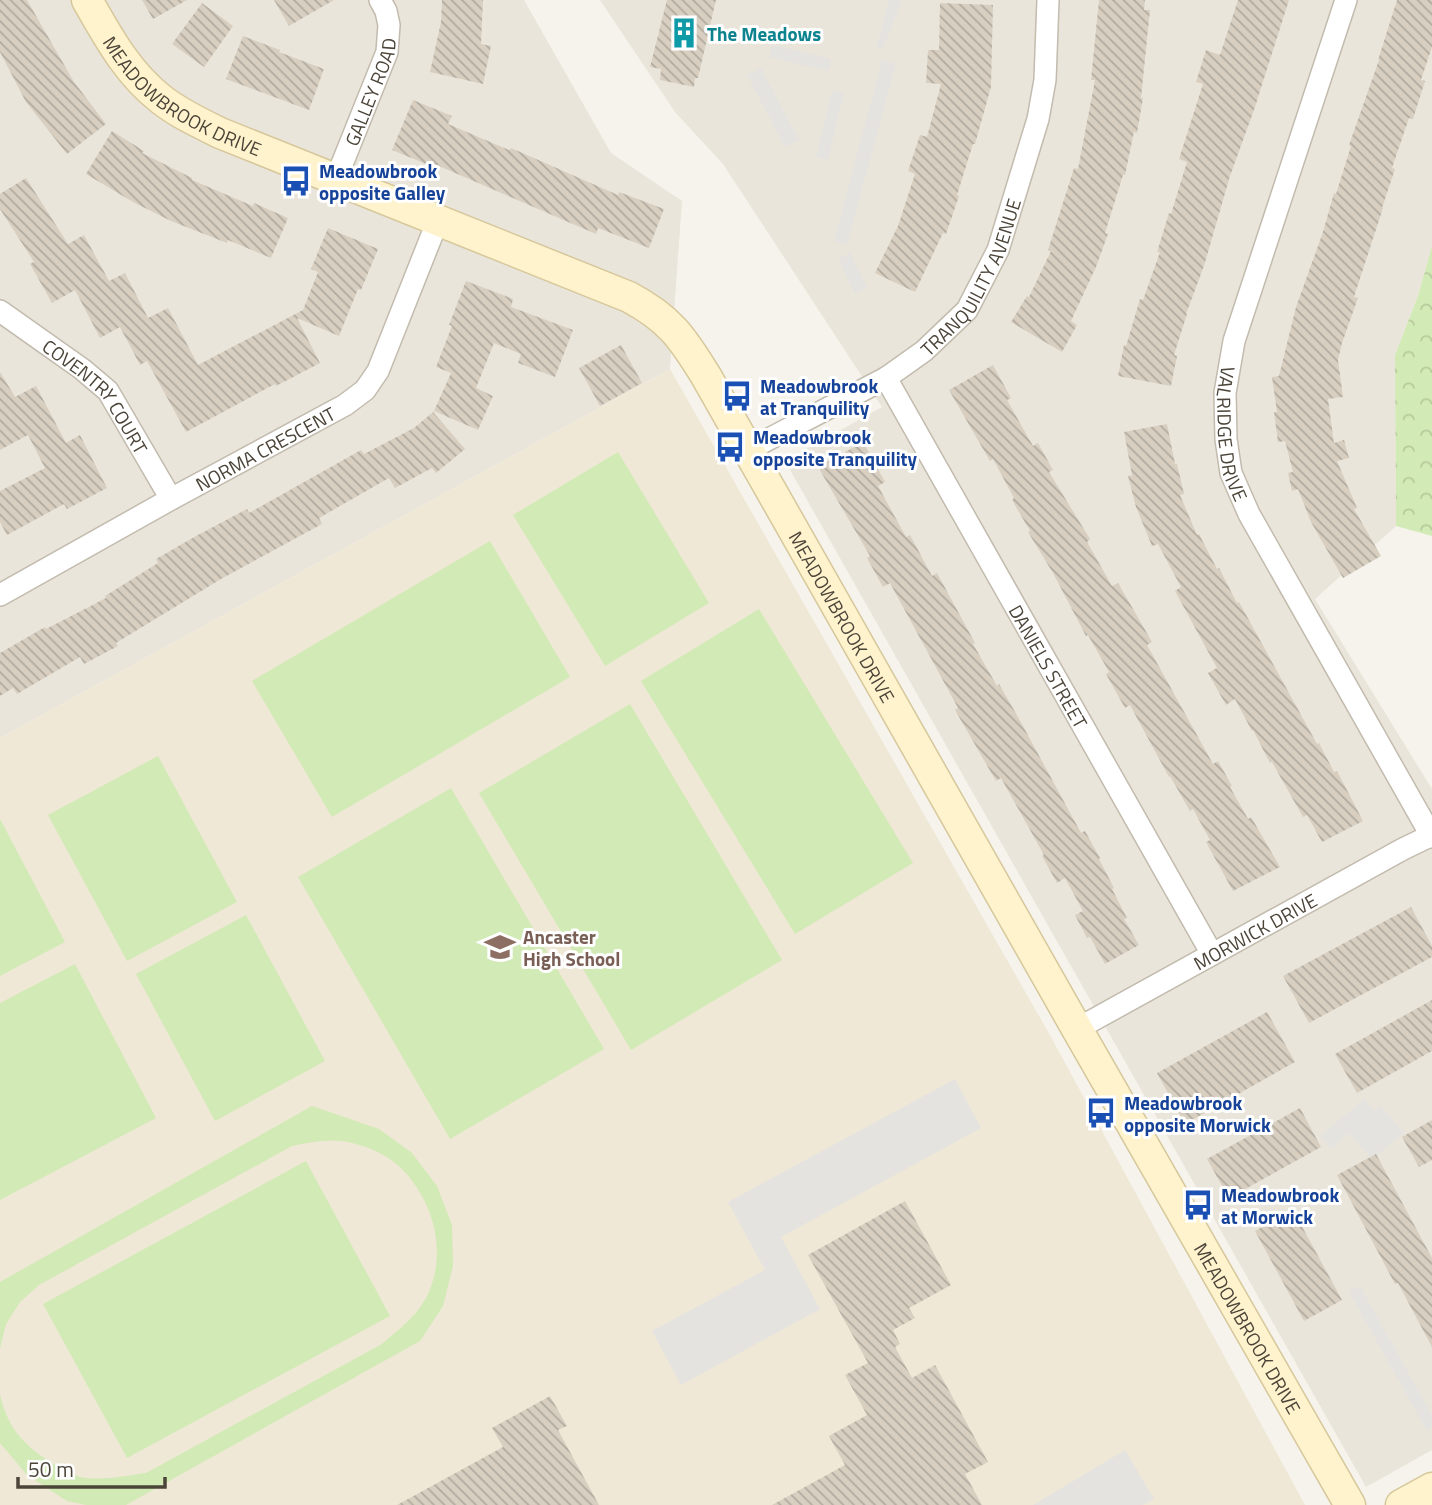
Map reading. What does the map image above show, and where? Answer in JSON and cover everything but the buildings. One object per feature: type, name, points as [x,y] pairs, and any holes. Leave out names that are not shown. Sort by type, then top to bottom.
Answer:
[{"type":"street","name":"MEADOWBROOK DRIVE","points":[[87,0],[126,65],[147,88],[192,119],[220,133],[629,297],[661,316],[680,335],[1350,1505]]},
{"type":"street","name":"GALLEY ROAD","points":[[336,179],[387,52],[389,25],[380,0]]},
{"type":"street","name":"TRANQUILITY AVENUE","points":[[748,450],[886,378],[924,351],[967,310],[995,256],[1025,166],[1045,80],[1048,0]]},
{"type":"street","name":"VALRIDGE DRIVE","points":[[1346,0],[1234,341],[1225,393],[1226,439],[1231,473],[1249,514],[1432,836]]},
{"type":"street","name":"NORMA CRESCENT","points":[[0,595],[345,405],[365,390],[378,371],[438,220]]},
{"type":"street","name":"COVENTRY COURT","points":[[0,311],[82,369],[108,391],[172,499]]},
{"type":"street","name":"DANIELS STREET","points":[[886,378],[1212,954]]},
{"type":"street","name":"MORWICK DRIVE","points":[[1077,1030],[1432,836]]},
{"type":"street","points":[[1401,1505],[1432,1488]]},
{"type":"shaded area","points":[[0,0],[524,0],[611,153],[682,201],[670,369],[0,738]]},
{"type":"shaded area","points":[[600,0],[1432,0],[1432,246],[1418,296],[1395,355],[1396,526],[1315,599],[1432,789],[1432,1450],[1366,1487],[785,461],[882,407],[723,164],[675,112]]},
{"type":"shaded area","points":[[889,0],[901,0],[882,50],[876,48]]},
{"type":"shaded area","points":[[772,45],[831,59],[829,71],[769,57]]},
{"type":"shaded area","points":[[882,60],[896,64],[847,245],[834,241]]},
{"type":"shaded area","points":[[761,68],[799,140],[785,147],[747,75]]},
{"type":"shaded area","points":[[832,90],[844,93],[828,160],[816,157]]},
{"type":"shaded area","points":[[850,253],[867,287],[855,294],[838,259]]},
{"type":"shaded area","name":"Ancaster High School","points":[[670,369],[1051,1037],[1305,1505],[0,1505],[0,738]]},
{"type":"shaded area","points":[[955,1079],[981,1128],[781,1237],[820,1309],[681,1385],[652,1331],[765,1270],[728,1202]]},
{"type":"shaded area","points":[[1364,1099],[1374,1111],[1381,1106],[1404,1133],[1372,1159],[1349,1133],[1331,1149],[1320,1136]]},
{"type":"shaded area","points":[[1360,1286],[1432,1415],[1432,1428],[1427,1431],[1349,1292]]},
{"type":"shaded area","points":[[1125,1450],[1154,1499],[1143,1505],[1033,1505]]},
{"type":"green space","points":[[1432,246],[1432,536],[1396,526],[1395,355],[1418,296]]},
{"type":"green space","points":[[618,452],[709,603],[605,666],[513,515]]},
{"type":"green space","points":[[490,541],[570,677],[332,817],[252,681]]},
{"type":"green space","points":[[759,609],[913,863],[795,934],[641,681]]},
{"type":"green space","points":[[630,704],[782,960],[631,1050],[479,793]]},
{"type":"green space","points":[[158,756],[237,902],[127,961],[48,815]]},
{"type":"green space","points":[[451,788],[604,1049],[450,1139],[298,877]]},
{"type":"green space","points":[[0,819],[65,942],[0,976]]},
{"type":"green space","points":[[246,915],[325,1061],[215,1121],[136,974]]},
{"type":"green space","points":[[75,964],[156,1118],[0,1200],[0,1003]]},
{"type":"green space","points":[[312,1106],[379,1129],[412,1153],[437,1186],[452,1225],[453,1266],[443,1306],[420,1341],[126,1505],[86,1505],[67,1501],[27,1475],[0,1443],[0,1394],[8,1418],[21,1438],[60,1467],[88,1478],[113,1478],[146,1473],[382,1344],[417,1311],[433,1282],[437,1247],[435,1230],[423,1197],[402,1169],[380,1154],[348,1142],[324,1141],[292,1146],[39,1285],[20,1302],[6,1324],[0,1348],[0,1282]]},
{"type":"green space","points":[[306,1161],[390,1316],[127,1458],[43,1304]]},
{"type":"place","name":"The Meadows","points":[[684,33]]},
{"type":"place","name":"Meadowbrook opposite Galley","points":[[296,181]]},
{"type":"place","name":"Meadowbrook at Tranquility","points":[[737,396]]},
{"type":"place","name":"Meadowbrook opposite Tranquility","points":[[730,447]]},
{"type":"place","name":"Ancaster High School","points":[[500,947]]},
{"type":"place","name":"Meadowbrook opposite Morwick","points":[[1101,1113]]},
{"type":"place","name":"Meadowbrook at Morwick","points":[[1198,1205]]}]
